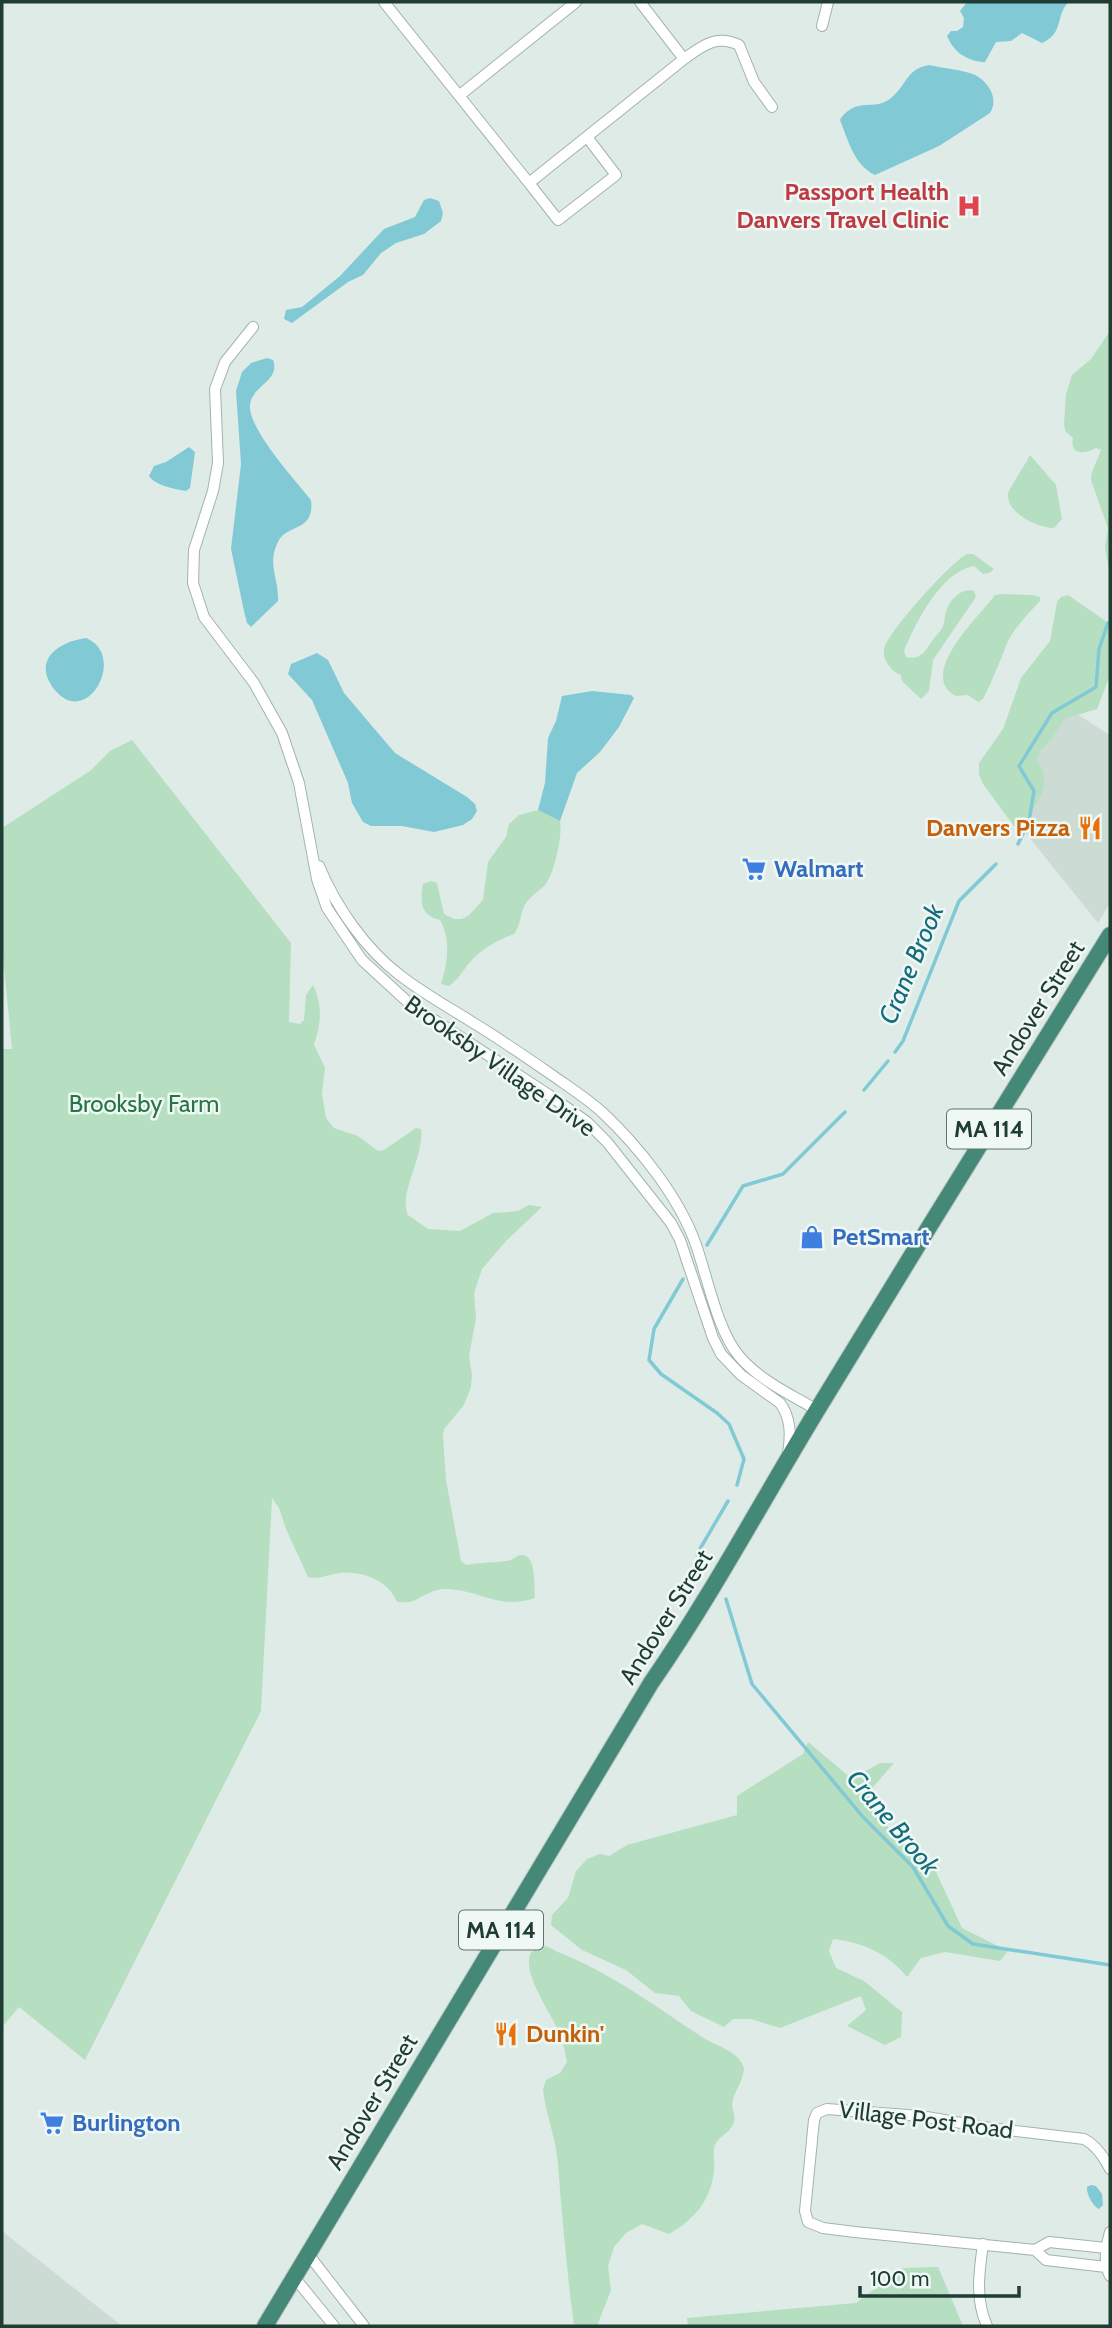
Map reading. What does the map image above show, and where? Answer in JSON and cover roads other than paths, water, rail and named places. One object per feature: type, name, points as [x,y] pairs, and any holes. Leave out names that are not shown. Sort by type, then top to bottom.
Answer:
[{"type":"highway","name":"Andover Street","points":[[265,2326],[501,1930],[1110,934]]},
{"type":"street","points":[[384,2],[558,220],[616,175],[587,137]]},
{"type":"street","points":[[460,95],[576,2]]},
{"type":"street","points":[[640,2],[684,58]]},
{"type":"street","points":[[822,26],[828,2]]},
{"type":"street","points":[[529,183],[684,58],[710,42],[730,41],[739,44],[754,82],[772,107]]},
{"type":"street","name":"Brooksby Village Drive","points":[[253,327],[225,362],[215,390],[218,463],[213,491],[194,550],[193,583],[204,617],[254,683],[282,733],[299,783],[317,879],[327,908],[344,936],[374,973],[410,1004],[587,1122],[607,1142],[658,1205],[680,1240],[713,1338],[721,1354],[735,1370],[780,1403],[786,1411],[790,1438],[787,1459]]},
{"type":"street","name":"Brooksby Village Drive","points":[[311,846],[324,878],[345,914],[381,959],[400,976],[505,1042],[602,1111],[681,1208],[723,1328],[734,1349],[756,1372],[817,1410]]},
{"type":"street","name":"Village Post Road","points":[[1110,2169],[1091,2143],[1078,2138],[990,2129],[921,2116],[827,2109],[817,2113],[814,2120],[805,2211],[808,2222],[823,2228],[1035,2250],[1046,2260],[1108,2271],[1106,2248],[1110,2232]]},
{"type":"street","name":"Village Post Road","points":[[1035,2250],[1049,2242],[1106,2248]]},
{"type":"street","points":[[983,2244],[978,2287],[987,2326]]},
{"type":"street","points":[[308,2254],[364,2326]]},
{"type":"street","points":[[294,2277],[334,2326]]},
{"type":"water","points":[[967,2],[1069,2],[1062,12],[1057,29],[1049,39],[1042,43],[1022,33],[1011,41],[996,42],[985,62],[982,62],[961,54],[947,36],[951,31],[963,27],[964,18],[960,11]]},
{"type":"water","points":[[929,65],[977,76],[989,88],[993,98],[990,113],[939,146],[875,175],[857,158],[840,120],[847,111],[854,108],[885,102],[911,74]]},
{"type":"water","points":[[430,198],[439,201],[443,213],[441,221],[424,234],[396,243],[381,253],[363,275],[348,282],[292,323],[284,319],[286,310],[302,307],[340,276],[384,229],[415,217],[424,200]]},
{"type":"water","points":[[267,358],[273,360],[273,373],[252,398],[251,415],[264,441],[311,500],[311,510],[305,522],[279,540],[273,564],[278,601],[251,627],[247,623],[231,549],[241,464],[236,391],[242,372],[251,363]]},
{"type":"water","points":[[189,447],[195,452],[190,488],[186,491],[161,485],[149,476],[154,466],[166,462]]},
{"type":"water","points":[[86,638],[98,647],[103,659],[103,673],[90,696],[79,701],[67,700],[54,689],[48,679],[47,661],[58,648]]},
{"type":"water","points":[[317,653],[328,660],[344,693],[395,753],[475,804],[477,811],[472,819],[463,825],[434,832],[402,826],[371,826],[363,822],[352,803],[348,783],[312,700],[288,674],[291,664]]},
{"type":"water","points":[[592,691],[631,695],[634,698],[619,727],[600,752],[577,773],[560,821],[538,810],[545,783],[548,738],[556,721],[562,696]]},
{"type":"water","points":[[1096,2186],[1102,2194],[1103,2205],[1099,2209],[1092,2203],[1088,2193],[1087,2187]]},
{"type":"waterway","name":"Crane Brook","points":[[1018,844],[1029,821],[1034,791],[1019,766],[1052,713],[1096,687],[1099,649],[1108,623]]},
{"type":"waterway","name":"Crane Brook","points":[[895,1052],[903,1041],[959,901],[996,864]]},
{"type":"waterway","name":"Crane Brook","points":[[864,1090],[888,1061]]},
{"type":"waterway","name":"Crane Brook","points":[[707,1245],[743,1186],[783,1174],[845,1112]]},
{"type":"waterway","name":"Crane Brook","points":[[683,1279],[654,1329],[649,1360],[661,1374],[729,1424],[744,1459],[737,1485]]},
{"type":"waterway","name":"Crane Brook","points":[[704,1565],[697,1554],[728,1501]]},
{"type":"waterway","name":"Crane Brook","points":[[726,1599],[752,1684],[863,1817],[913,1867],[948,1926],[973,1944],[1110,1965]]},
{"type":"place","name":"Passport Health Danvers Travel Clinic","points":[[969,206]]},
{"type":"place","name":"Danvers Pizza","points":[[1090,828]]},
{"type":"place","name":"Walmart","points":[[754,869]]},
{"type":"place","name":"PetSmart","points":[[812,1237]]},
{"type":"place","name":"Dunkin'","points":[[506,2034]]},
{"type":"place","name":"Burlington","points":[[52,2123]]},
{"type":"park label","name":"Brooksby Farm","points":[[144,1104]]}]
